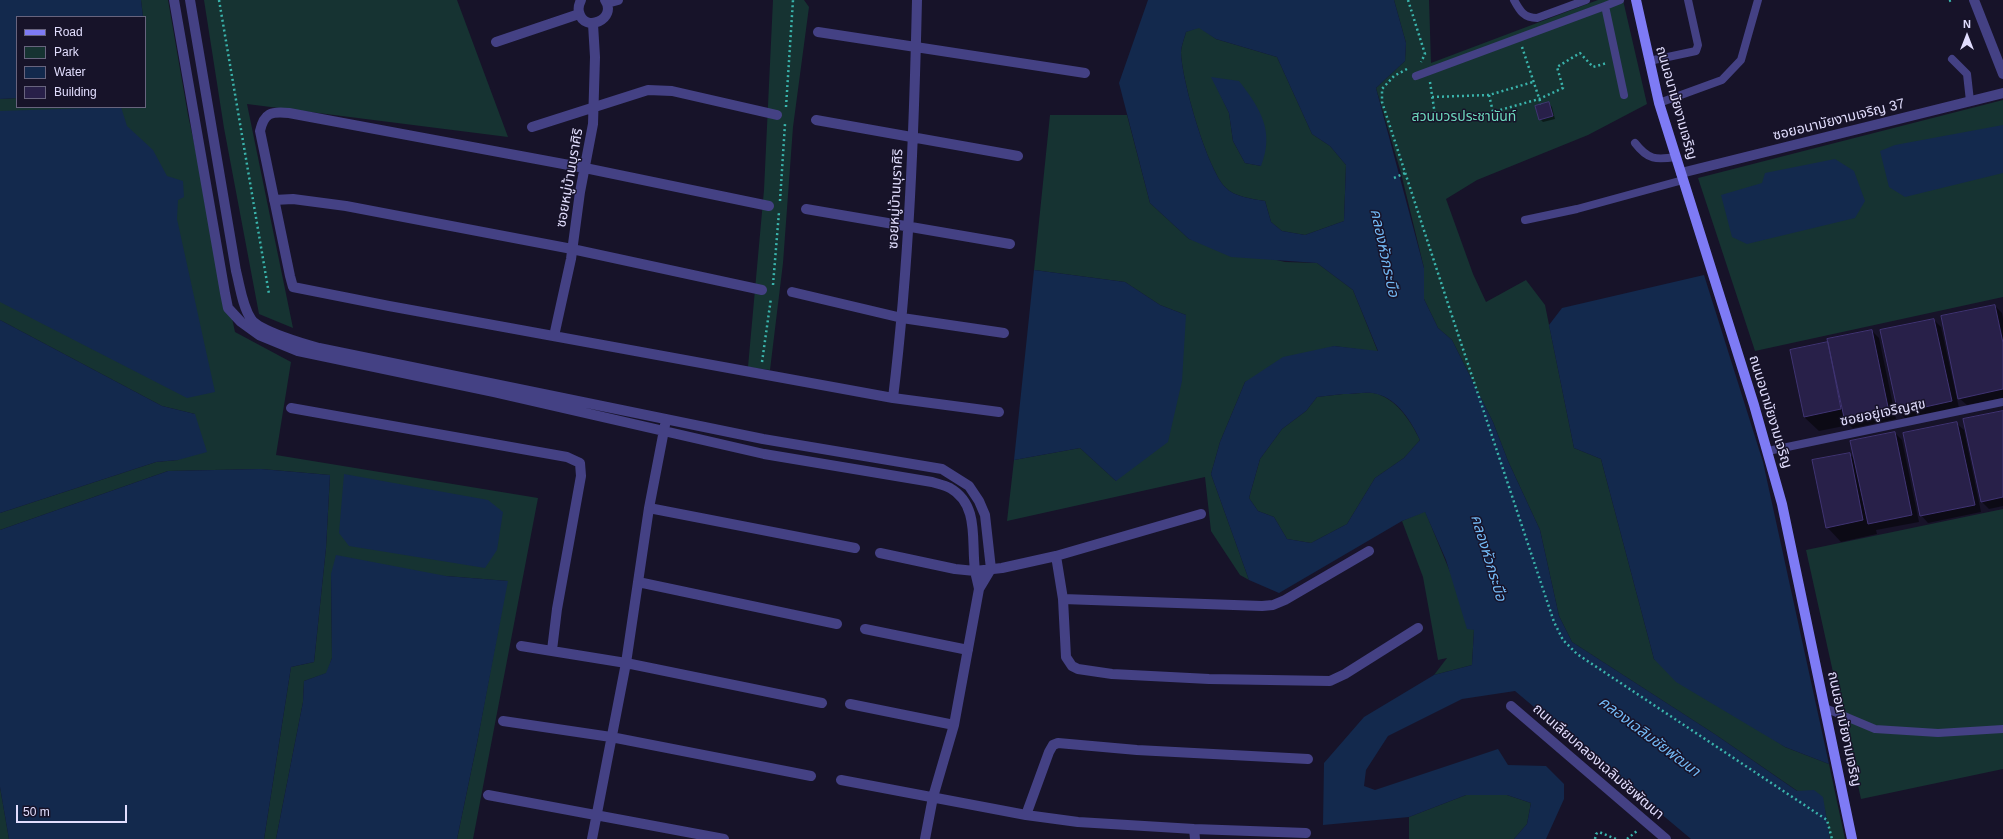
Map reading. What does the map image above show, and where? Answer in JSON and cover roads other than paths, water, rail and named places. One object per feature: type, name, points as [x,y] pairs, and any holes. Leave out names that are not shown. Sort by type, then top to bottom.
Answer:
[{"type":"street","points":[[174,0],[225,293],[228,308],[237,319],[259,335],[298,351],[494,392],[764,454],[932,482],[949,488],[956,493],[968,509],[974,532],[975,570],[979,589]]},
{"type":"street","points":[[190,0],[236,271],[244,301],[252,321],[266,329],[300,343],[319,348],[763,439],[936,468],[950,473],[969,486],[979,501],[987,526],[991,569],[979,589],[954,725],[933,797],[925,839]]},
{"type":"street","points":[[581,0],[578,8],[579,14],[582,19],[593,24],[598,22],[607,14],[606,2],[618,0]]},
{"type":"street","name":"ซอยหมู่บ้านบุราศิริ","points":[[893,398],[902,318],[909,226],[914,137],[917,0]]},
{"type":"street","name":"ถนนอนามัยงามเจริญ","points":[[1636,0],[1659,103],[1768,451],[1782,504],[1852,839]]},
{"type":"street","points":[[1974,0],[2003,74]]},
{"type":"street","points":[[496,42],[579,14]]},
{"type":"street","name":"ซอยหมู่บ้านบุราศิริ","points":[[554,336],[572,249],[593,124],[595,57],[593,24]]},
{"type":"street","points":[[818,32],[1085,73]]},
{"type":"street","points":[[532,127],[648,90],[672,91],[781,114]]},
{"type":"street","name":"ซอยอนามัยงามเจริญ 37","points":[[1682,176],[2003,93]]},
{"type":"street","points":[[769,206],[585,168],[289,112],[275,112],[268,115],[262,122],[260,131],[293,287],[761,375],[893,398],[999,412]]},
{"type":"street","points":[[816,120],[1018,156]]},
{"type":"street","points":[[274,200],[293,199],[346,206],[572,249],[767,289]]},
{"type":"street","points":[[806,209],[1010,244]]},
{"type":"street","points":[[792,292],[902,318],[1004,333]]},
{"type":"street","points":[[292,408],[568,457],[580,463],[581,476],[557,609],[552,650]]},
{"type":"street","points":[[592,839],[626,663],[650,508],[666,419]]},
{"type":"street","points":[[834,466],[836,451]]},
{"type":"street","points":[[932,482],[936,468]]},
{"type":"street","points":[[650,508],[855,548]]},
{"type":"street","points":[[880,553],[956,569],[991,569],[1056,556],[1202,514]]},
{"type":"street","points":[[1063,599],[1262,606],[1273,605],[1285,600],[1369,551]]},
{"type":"street","points":[[1056,556],[1063,599],[1066,657],[1072,666],[1078,669],[1112,674],[1209,679],[1330,681],[1345,674],[1418,628]]},
{"type":"street","points":[[638,582],[837,624]]},
{"type":"street","points":[[865,629],[968,650]]},
{"type":"street","points":[[521,646],[626,663],[822,703]]},
{"type":"street","points":[[850,704],[954,725]]},
{"type":"street","name":"ถนนเลียบคลองเฉลิมชัยพัฒนา","points":[[1511,706],[1666,839]]},
{"type":"street","points":[[503,721],[611,737],[811,776]]},
{"type":"street","points":[[1026,815],[1049,752],[1053,745],[1058,743],[1137,750],[1308,759]]},
{"type":"street","points":[[841,780],[1026,815],[1078,822],[1194,834],[1263,835],[1306,833]]},
{"type":"street","points":[[488,795],[724,839]]},
{"type":"lane","points":[[1514,0],[1521,12],[1528,18],[1537,18],[1586,0]]},
{"type":"lane","points":[[1416,76],[1620,0]]},
{"type":"lane","points":[[1649,61],[1696,50],[1698,45],[1688,0]]},
{"type":"lane","points":[[1659,103],[1722,80],[1741,60],[1758,0]]},
{"type":"lane","points":[[1605,6],[1624,95]]},
{"type":"lane","points":[[1952,59],[1967,74],[1970,101]]},
{"type":"lane","points":[[1634,143],[1649,157],[1659,159],[1676,157]]},
{"type":"lane","points":[[1525,220],[1577,209],[1682,176]]},
{"type":"lane","name":"ซอยอยู่เจริญสุข","points":[[1768,451],[2003,402]]},
{"type":"lane","points":[[1825,708],[1875,729],[1938,733],[2003,729]]},
{"type":"water","points":[[0,0],[141,0],[143,16],[16,16],[16,98],[0,99]]},
{"type":"water","points":[[1148,0],[1394,0],[1406,43],[1405,61],[1376,88],[1424,268],[1424,299],[1438,328],[1452,340],[1493,422],[1508,461],[1540,530],[1559,616],[1572,642],[1716,735],[1797,791],[1814,790],[1823,797],[1830,839],[1691,839],[1515,691],[1462,699],[1388,736],[1366,770],[1364,786],[1375,790],[1498,749],[1508,765],[1546,766],[1564,784],[1564,799],[1546,839],[1514,839],[1527,824],[1531,803],[1507,795],[1466,795],[1409,817],[1323,825],[1324,763],[1364,717],[1434,675],[1472,665],[1474,630],[1467,629],[1446,560],[1425,512],[1402,521],[1279,593],[1249,580],[1211,474],[1220,442],[1245,382],[1283,357],[1334,346],[1378,351],[1353,290],[1317,263],[1231,257],[1189,239],[1150,203],[1119,83]],"holes":[[[1199,28],[1216,39],[1277,57],[1312,134],[1330,146],[1346,165],[1344,221],[1305,235],[1282,231],[1271,222],[1265,201],[1238,195],[1225,187],[1218,177],[1203,144],[1182,66],[1181,51],[1186,32]],[[1369,393],[1385,397],[1398,406],[1403,412],[1413,426],[1420,440],[1404,458],[1375,478],[1347,524],[1311,543],[1287,539],[1274,517],[1258,511],[1249,498],[1260,459],[1282,429],[1306,411],[1317,397]]]},
{"type":"water","points":[[1211,77],[1239,81],[1259,111],[1266,131],[1265,153],[1261,166],[1245,163],[1233,141],[1229,113]]},
{"type":"water","points":[[121,108],[127,126],[153,150],[167,176],[183,181],[184,197],[178,200],[177,219],[215,392],[187,398],[0,302],[0,111]]},
{"type":"water","points":[[2003,125],[2003,173],[1905,197],[1889,187],[1880,151],[1895,145]]},
{"type":"water","points":[[1835,159],[1854,171],[1865,201],[1855,218],[1747,244],[1732,237],[1721,195],[1762,183],[1765,173]]},
{"type":"water","points":[[1034,270],[1125,282],[1160,305],[1186,315],[1182,381],[1168,442],[1116,481],[1080,448],[1014,460]]},
{"type":"water","points":[[1704,275],[1763,462],[1829,764],[1785,747],[1676,682],[1654,659],[1601,459],[1574,448],[1549,325],[1562,308]]},
{"type":"water","points":[[0,320],[162,406],[195,414],[207,452],[178,460],[156,462],[0,513]]},
{"type":"water","points":[[261,469],[330,475],[326,548],[314,662],[291,667],[264,839],[9,839],[0,787],[0,530],[168,471]]},
{"type":"water","points":[[344,474],[488,500],[503,512],[497,550],[485,568],[349,546],[339,533]]},
{"type":"water","points":[[336,555],[446,576],[508,581],[457,839],[276,839],[303,702],[304,681],[326,673],[332,658],[331,574]]},
{"type":"park label","name":"สวนบวรประชานันท์","points":[[1464,117]]},
{"type":"water label","name":"คลองหัวกระบือ","points":[[1384,253]]},
{"type":"water label","name":"คลองหัวกระบือ","points":[[1488,558]]},
{"type":"water label","name":"คลองเฉลิมชัยพัฒนา","points":[[1649,737]]}]
